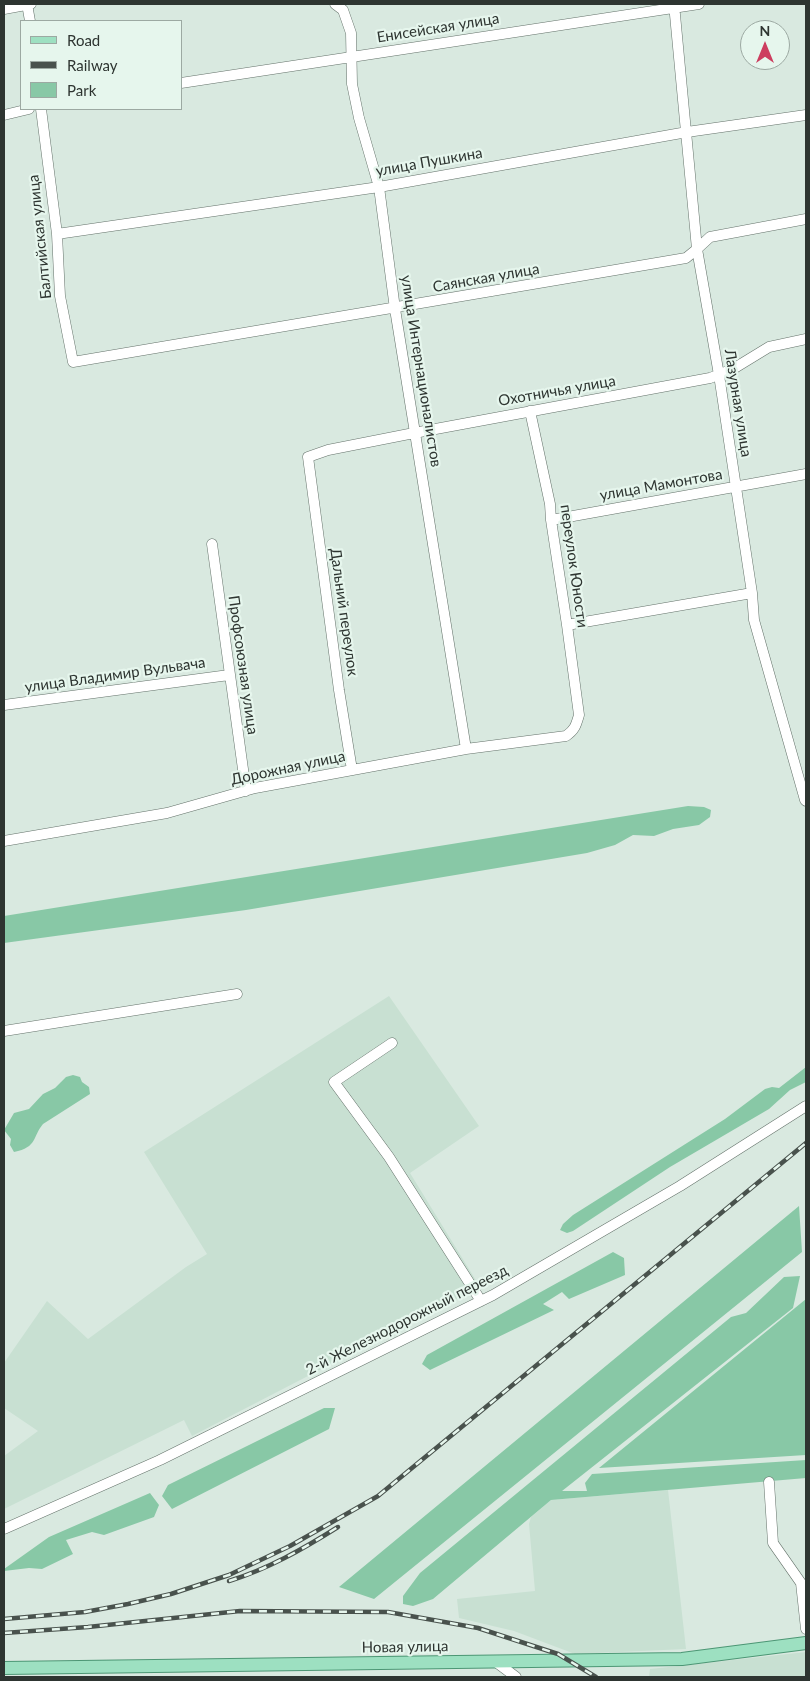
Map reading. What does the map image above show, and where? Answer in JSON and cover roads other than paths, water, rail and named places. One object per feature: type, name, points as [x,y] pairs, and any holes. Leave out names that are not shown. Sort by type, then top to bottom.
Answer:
[{"type":"main road","name":"Новая улица","points":[[4,1668],[682,1659],[806,1643]]},
{"type":"street","points":[[4,9],[28,4],[30,20]]},
{"type":"street","name":"Енисейская улица","points":[[182,84],[351,56],[675,6],[699,4]]},
{"type":"street","name":"улица Интернационалистов","points":[[342,6],[351,34],[352,84],[359,118],[379,187],[414,433],[466,749]]},
{"type":"street","name":"Лазурная улица","points":[[675,6],[697,249],[736,487],[752,593],[754,620],[806,800]]},
{"type":"street","points":[[4,115],[25,110]]},
{"type":"street","name":"Балтийская улица","points":[[41,110],[56,234],[60,296],[73,362]]},
{"type":"street","name":"улица Пушкина","points":[[56,234],[379,187],[687,132],[806,115]]},
{"type":"street","name":"Саянская улица","points":[[73,362],[395,309],[686,258],[710,237],[806,219]]},
{"type":"street","name":"Охотничья улица","points":[[308,457],[328,450],[414,433],[710,378],[734,369],[769,347],[806,339]]},
{"type":"street","name":"переулок Юности","points":[[530,411],[550,504],[579,714],[576,727]]},
{"type":"street","name":"Дальний переулок","points":[[308,457],[352,770]]},
{"type":"street","name":"улица Мамонтова","points":[[551,520],[806,474]]},
{"type":"street","name":"Профсоюзная улица","points":[[212,544],[246,791]]},
{"type":"street","points":[[567,625],[752,593]]},
{"type":"street","name":"улица Владимир Вульвача","points":[[4,705],[229,675]]},
{"type":"street","name":"Дорожная улица","points":[[4,841],[167,813],[246,791],[352,770],[466,749],[566,736],[576,727]]},
{"type":"street","points":[[4,1031],[237,994]]},
{"type":"street","points":[[392,1043],[334,1082],[389,1157],[481,1301]]},
{"type":"street","name":"2-й Железнодорожный переезд","points":[[4,1529],[160,1460],[481,1301],[680,1186],[806,1106]]},
{"type":"street","points":[[768,1482],[773,1543],[800,1583],[806,1629]]},
{"type":"street","points":[[496,1662],[516,1677]]},
{"type":"railway","points":[[4,1619],[85,1612],[128,1604],[171,1594],[229,1575],[290,1546],[378,1496],[806,1143]]},
{"type":"railway","points":[[229,1581],[258,1571],[285,1558],[338,1527]]},
{"type":"railway","points":[[4,1633],[88,1627],[240,1611],[388,1612],[478,1628],[558,1654],[596,1677]]}]
